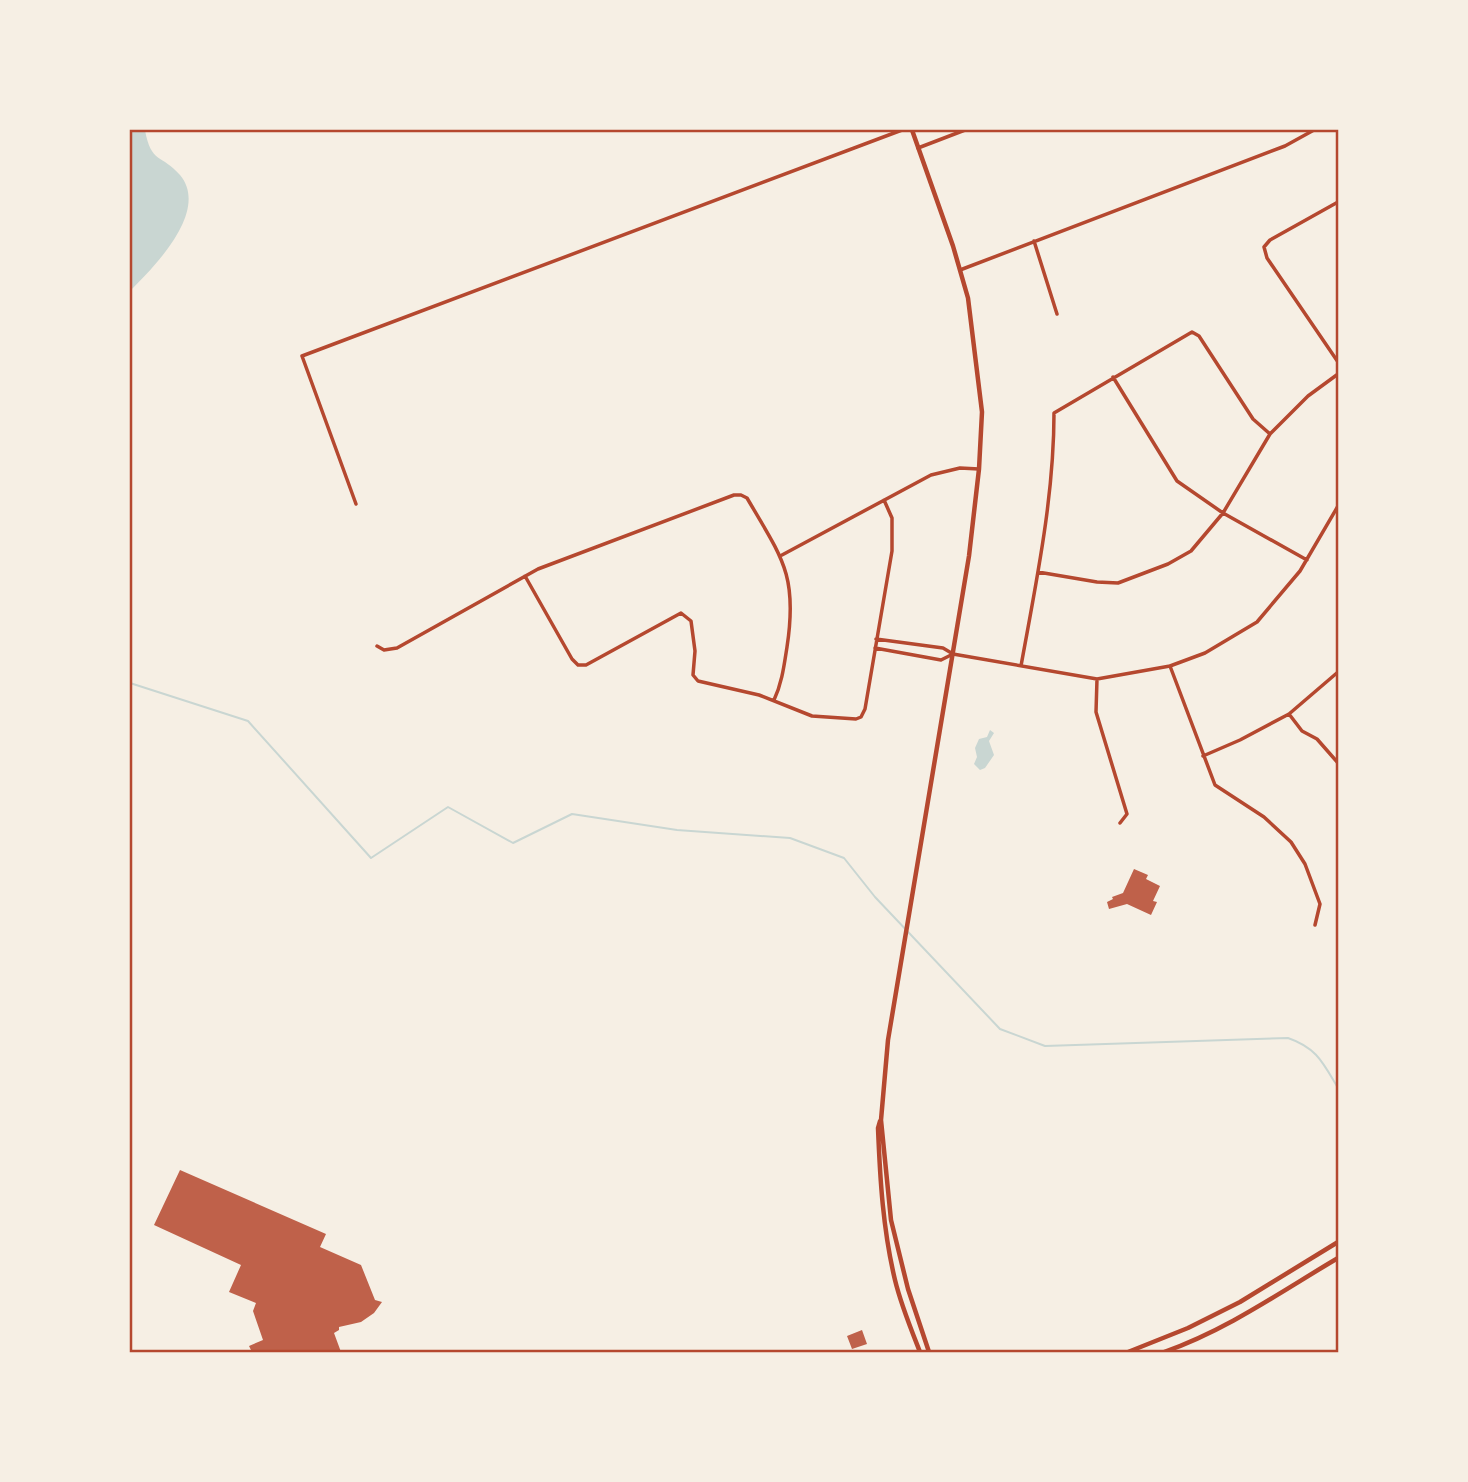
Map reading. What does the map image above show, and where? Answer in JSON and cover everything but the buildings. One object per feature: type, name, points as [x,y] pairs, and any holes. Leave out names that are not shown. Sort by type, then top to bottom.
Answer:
[{"type":"main road","points":[[912,130],[968,298],[982,412],[979,469],[969,556],[885,1065],[881,1121],[891,1220],[911,1300],[929,1353]]},
{"type":"main road","points":[[881,1121],[878,1128],[880,1180],[890,1253],[896,1282],[920,1353]]},
{"type":"main road","points":[[1128,1353],[1188,1328],[1240,1302],[1339,1241]]},
{"type":"main road","points":[[1164,1353],[1251,1311],[1336,1259],[1326,1249]]},
{"type":"street","points":[[356,504],[302,356],[902,130]]},
{"type":"street","points":[[918,148],[965,130]]},
{"type":"street","points":[[960,270],[1285,146],[1314,130]]},
{"type":"street","points":[[1339,202],[1270,240],[1264,247],[1267,258],[1339,362]]},
{"type":"street","points":[[1034,241],[1057,314]]},
{"type":"street","points":[[1021,666],[1038,572],[1054,452],[1054,413],[1192,332],[1199,335],[1253,419],[1269,434]]},
{"type":"street","points":[[1038,572],[1118,583],[1168,564],[1191,551],[1223,513],[1269,434],[1308,396],[1339,374]]},
{"type":"street","points":[[1112,377],[1177,481],[1223,513],[1307,560]]},
{"type":"street","points":[[781,556],[945,470],[979,469]]},
{"type":"street","points":[[377,646],[384,650],[397,648],[549,564],[741,495],[747,498],[781,556],[791,596],[791,620],[782,679],[774,700]]},
{"type":"street","points":[[525,576],[578,665],[586,665],[677,614],[685,614],[691,621],[694,639],[694,678],[703,684],[741,690],[774,700],[800,712],[825,718],[860,717],[865,709],[893,539],[891,518],[884,500]]},
{"type":"street","points":[[876,639],[943,648],[953,654],[1097,679],[1170,666],[1205,653],[1257,622],[1300,571],[1339,506]]},
{"type":"street","points":[[875,648],[941,660],[953,654]]},
{"type":"street","points":[[1170,666],[1215,785],[1264,817],[1290,842],[1305,864],[1320,904],[1315,925]]},
{"type":"street","points":[[1203,756],[1289,714],[1339,672]]},
{"type":"street","points":[[1097,679],[1096,712],[1128,814],[1120,823]]},
{"type":"street","points":[[1289,714],[1301,732],[1317,739],[1339,763]]},
{"type":"shaded area","points":[[130,130],[145,130],[154,154],[180,175],[187,189],[188,205],[184,221],[175,238],[130,291]]},
{"type":"shaded area","points":[[990,730],[994,733],[989,741],[994,755],[985,768],[980,770],[974,764],[977,757],[975,748],[979,739],[987,737]]},
{"type":"waterway","points":[[130,683],[248,721],[371,858],[448,807],[513,843],[572,814],[677,830],[790,838],[844,858],[875,897],[1000,1029],[1045,1046],[1288,1038],[1313,1052],[1338,1088]]}]
